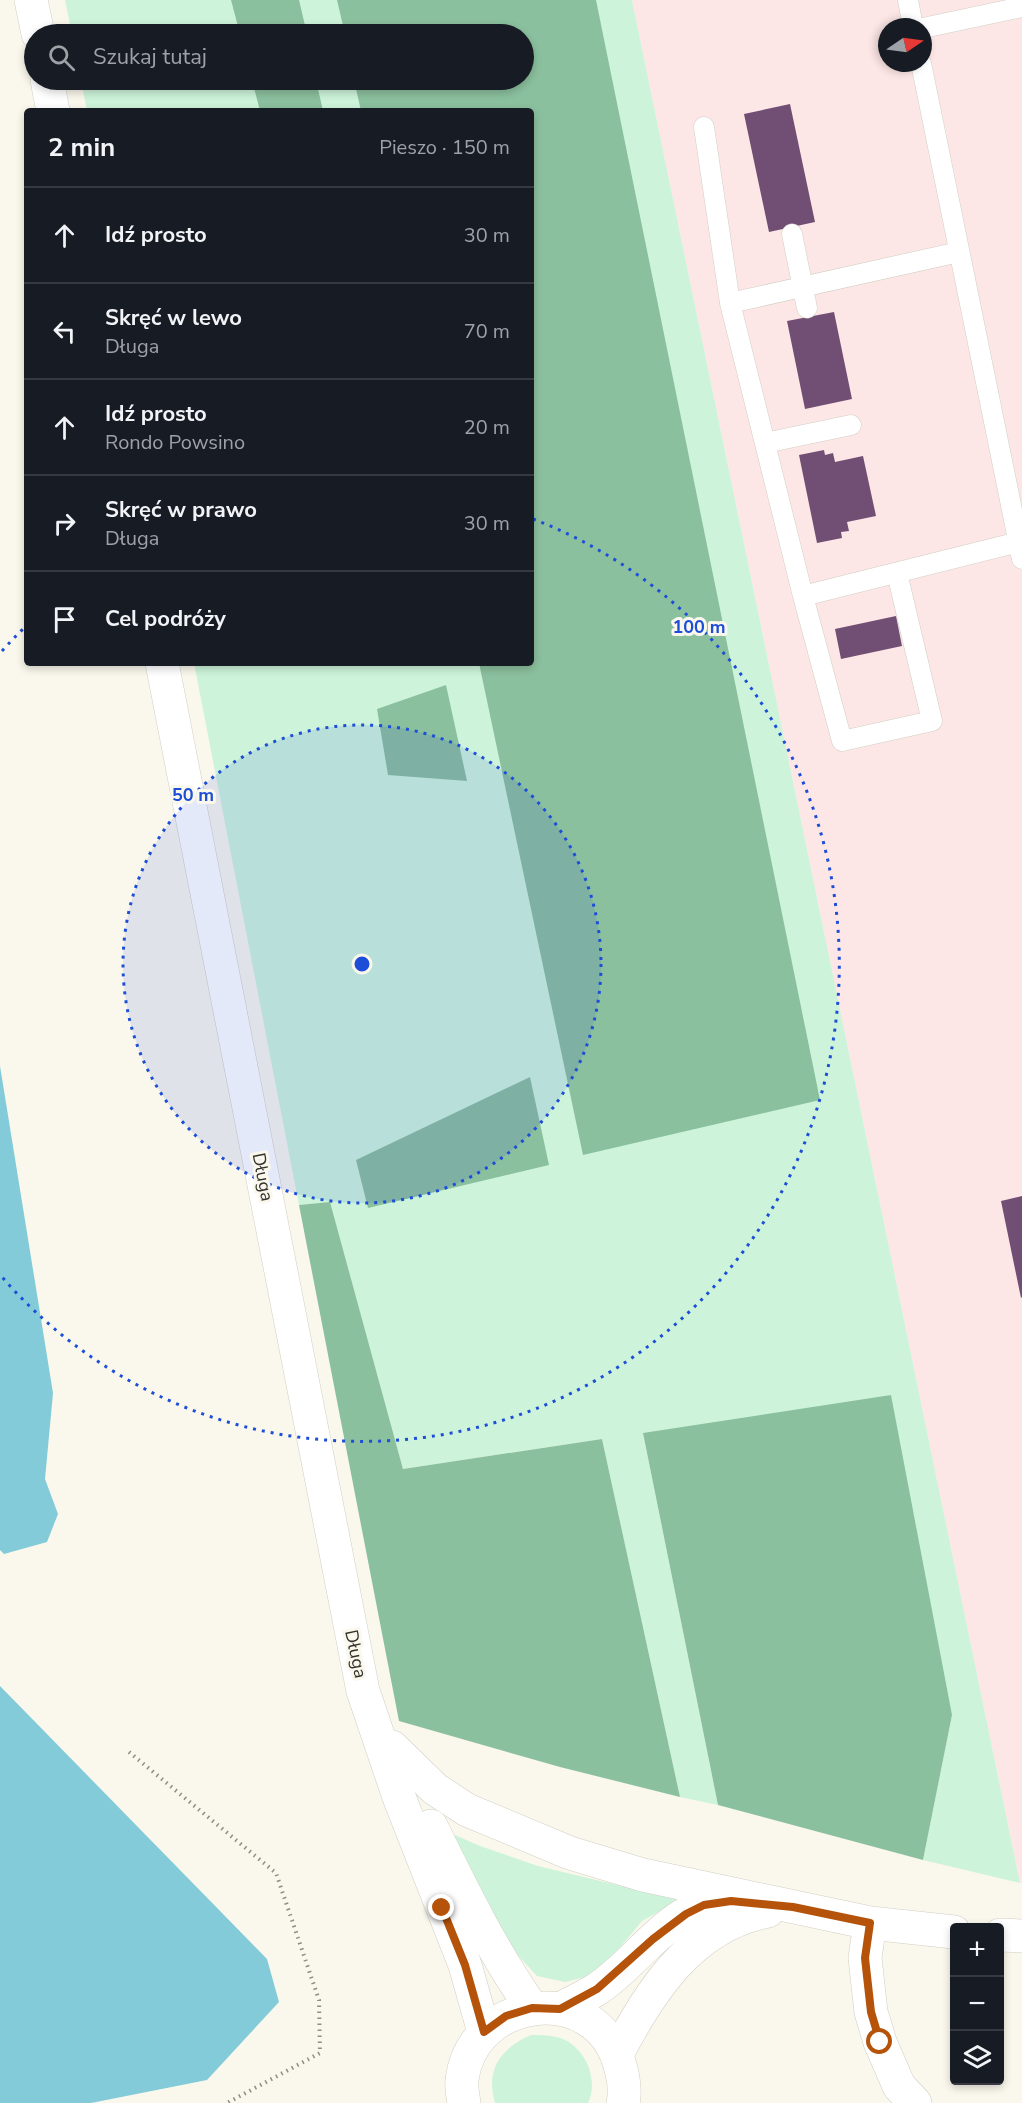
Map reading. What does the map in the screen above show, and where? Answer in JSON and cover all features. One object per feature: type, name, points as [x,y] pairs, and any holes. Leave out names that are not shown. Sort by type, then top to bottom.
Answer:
[{"type":"main road","points":[[31,0],[36,24]]},
{"type":"main road","points":[[49,90],[52,108]]},
{"type":"main road","name":"Długa","points":[[163,666],[363,1691],[399,1797],[465,1965],[484,2032]]},
{"type":"main road","name":"Długa","points":[[363,1691],[476,1918],[509,1975],[546,2008],[597,1989],[653,1939],[686,1914],[704,1905],[731,1901],[793,1907]]},
{"type":"main road","name":"Długa","points":[[392,1747],[435,1789],[467,1810],[570,1853],[643,1875],[870,1923],[950,1932]]},
{"type":"main road","name":"Długa","points":[[617,2054],[635,2019],[663,1978],[696,1946],[723,1926],[751,1914],[793,1907]]},
{"type":"main road","points":[[870,1923],[865,1958],[871,2012],[880,2042],[899,2086],[915,2103]]},
{"type":"main road","points":[[1004,1935],[1022,1936]]},
{"type":"main road","points":[[464,2103],[462,2081],[469,2055],[484,2032],[506,2016],[546,2008],[578,2014],[607,2038],[617,2054],[623,2075],[623,2103]]},
{"type":"lane","points":[[908,0],[911,18]]},
{"type":"lane","points":[[932,26],[1022,7]]},
{"type":"lane","points":[[803,596],[897,573],[1020,551],[923,72]]},
{"type":"lane","points":[[704,127],[730,303],[803,596],[842,741],[932,721],[897,573]]},
{"type":"lane","points":[[792,234],[807,308]]},
{"type":"lane","points":[[730,303],[959,252]]},
{"type":"lane","points":[[765,443],[851,425]]},
{"type":"path","points":[[129,1752],[276,1873],[319,2000],[320,2053],[227,2103]]},
{"type":"shaded area","points":[[632,0],[1022,0],[1022,1883],[1020,1883]]},
{"type":"green space","points":[[65,0],[632,0],[1020,1883],[923,1860],[952,1715],[643,1433],[718,1805],[680,1797],[602,1439],[403,1469],[330,1203],[299,1205],[195,666],[534,666],[534,108],[86,108],[83,90],[534,90],[534,24],[70,24]]},
{"type":"green space","points":[[231,0],[299,0],[305,24],[237,24]]},
{"type":"green space","points":[[337,0],[596,0],[820,1100],[583,1155],[480,666],[534,666],[534,108],[360,108],[356,90],[534,90],[534,24],[343,24]]},
{"type":"green space","points":[[255,90],[318,90],[322,108],[259,108]]},
{"type":"green space","points":[[446,685],[467,781],[388,775],[377,709]]},
{"type":"green space","points":[[530,1077],[549,1165],[368,1208],[356,1160]]},
{"type":"green space","points":[[330,1202],[403,1469],[602,1439],[680,1797],[560,1767],[399,1721],[299,1205]]},
{"type":"green space","points":[[891,1395],[952,1715],[923,1860],[718,1805],[643,1433]]},
{"type":"green space","points":[[448,1832],[538,1866],[680,1900],[642,1921],[598,1974],[565,1982],[537,1976],[512,1949]]},
{"type":"green space","points":[[531,2035],[563,2039],[578,2050],[591,2075],[592,2085],[588,2103],[495,2103],[492,2080],[498,2061],[511,2046]]},
{"type":"water","points":[[0,1066],[53,1393],[45,1479],[58,1514],[47,1542],[4,1554],[0,1550]]},
{"type":"water","points":[[0,1686],[267,1959],[279,2002],[207,2080],[91,2103],[0,2103]]},
{"type":"building","points":[[790,104],[815,222],[769,232],[744,114]]},
{"type":"building","points":[[834,312],[852,399],[805,409],[787,321]]},
{"type":"building","points":[[824,450],[825,455],[833,453],[835,462],[863,456],[876,516],[847,522],[849,531],[841,532],[842,538],[817,543],[799,455]]},
{"type":"building","points":[[896,616],[902,646],[841,659],[835,629]]},
{"type":"building","points":[[1022,1196],[1022,1297],[1021,1298],[1001,1201]]},
{"type":"route","points":[[442,1908],[465,1965],[484,2032],[506,2016],[532,2008],[560,2009],[597,1989],[653,1939],[686,1914],[704,1905],[731,1901],[793,1907],[870,1923],[865,1958],[871,2012],[880,2042]]}]
